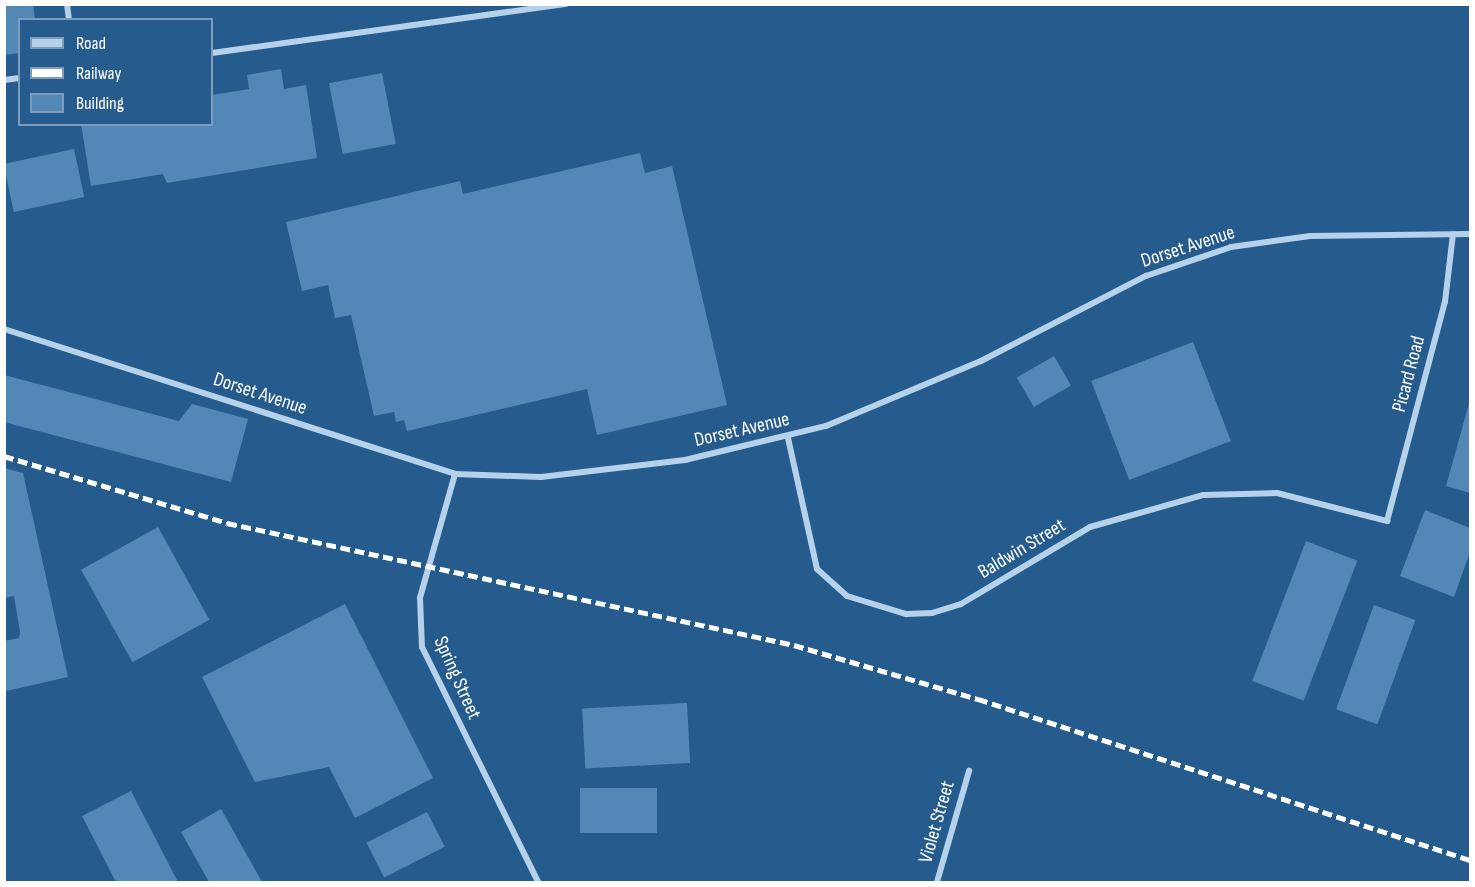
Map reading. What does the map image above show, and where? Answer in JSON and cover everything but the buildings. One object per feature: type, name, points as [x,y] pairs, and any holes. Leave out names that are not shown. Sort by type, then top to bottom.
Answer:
[{"type":"street","points":[[213,53],[567,4]]},
{"type":"street","name":"Picard Road","points":[[1387,521],[1445,302],[1453,234]]},
{"type":"street","name":"Dorset Avenue","points":[[4,329],[455,474],[541,477],[685,460],[788,438],[901,396],[1188,259],[1280,239],[1470,234]]},
{"type":"street","name":"Baldwin Street","points":[[788,438],[817,569],[847,596],[906,614],[932,613],[961,604],[1090,527],[1203,495],[1277,493],[1387,521]]},
{"type":"street","name":"Spring Street","points":[[455,474],[420,598],[422,647],[538,882]]},
{"type":"street","name":"Violet Street","points":[[937,882],[969,771]]},
{"type":"railway","points":[[4,456],[227,523],[794,645],[978,699],[1470,860]]}]
